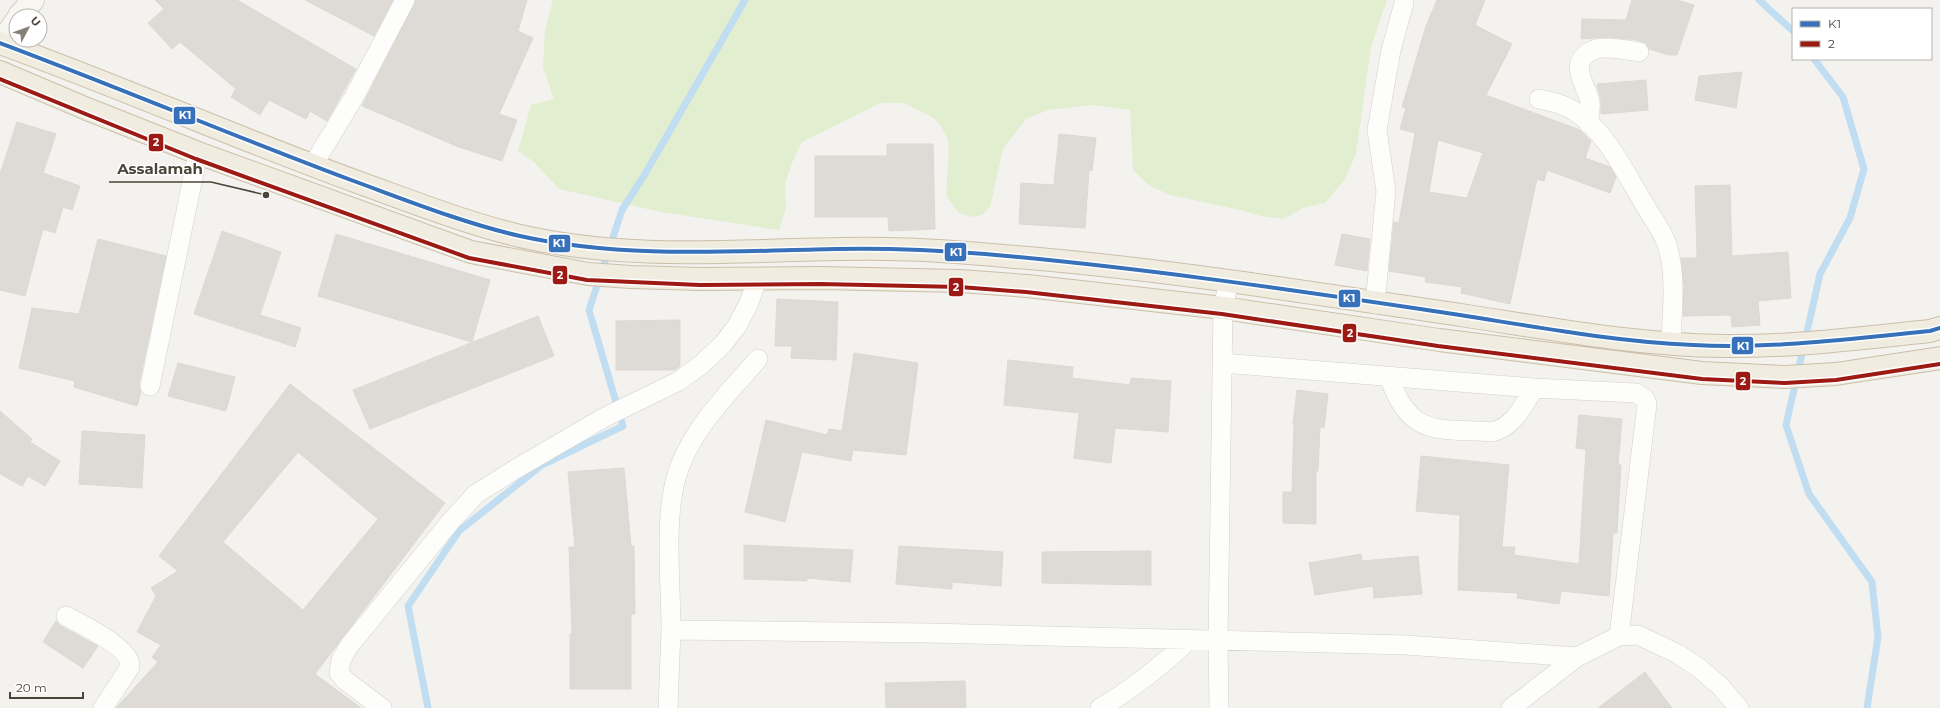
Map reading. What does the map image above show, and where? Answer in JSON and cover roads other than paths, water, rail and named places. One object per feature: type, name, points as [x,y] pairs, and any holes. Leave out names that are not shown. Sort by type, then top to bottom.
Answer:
[{"type":"highway","points":[[0,43],[92,77],[313,165],[478,224],[522,236],[593,248],[632,251],[757,252],[887,249],[1015,257],[1229,280],[1375,304],[1636,341],[1718,346],[1786,346],[1935,330]]},
{"type":"highway","points":[[0,72],[86,109],[198,153],[471,252],[588,274],[631,278],[757,280],[820,278],[960,281],[1077,291],[1223,308],[1439,340],[1702,373],[1785,377],[1836,374],[1940,358]]},
{"type":"main road","points":[[26,8],[33,0]]},
{"type":"main road","points":[[0,43],[8,32]]},
{"type":"street","points":[[313,165],[354,97],[405,0]]},
{"type":"street","points":[[1375,304],[1386,191],[1377,130],[1391,50],[1404,3]]},
{"type":"street","points":[[1588,123],[1591,112],[1579,64],[1582,57],[1596,48],[1639,52]]},
{"type":"street","points":[[1539,99],[1560,103],[1577,113],[1607,143],[1664,237],[1673,270],[1671,343]]},
{"type":"street","points":[[150,386],[198,153]]},
{"type":"street","points":[[382,708],[346,681],[339,673],[341,660],[348,646],[452,520],[476,494],[514,470],[605,416],[628,407],[679,381],[702,364],[723,344],[743,314],[757,280]]},
{"type":"street","points":[[1219,708],[1218,641],[1223,308],[1229,280]]},
{"type":"street","points":[[668,708],[671,630],[670,541],[672,500],[676,478],[687,451],[701,427],[717,405],[758,359]]},
{"type":"street","points":[[1222,363],[1534,388],[1636,393],[1645,399],[1646,404],[1619,636]]},
{"type":"street","points":[[1389,377],[1395,394],[1404,408],[1422,425],[1492,432],[1502,430],[1514,419],[1534,388]]},
{"type":"street","points":[[66,616],[108,639],[128,658],[130,667],[103,708]]},
{"type":"street","points":[[671,630],[930,634],[1406,645],[1577,657]]},
{"type":"street","points":[[1511,708],[1577,657],[1619,636],[1638,635],[1678,654],[1704,672],[1720,686],[1739,708]]},
{"type":"street","points":[[1100,708],[1161,667],[1189,640]]},
{"type":"waterway","points":[[428,708],[408,606],[459,531],[542,465],[623,426],[589,310],[622,210],[645,174],[745,0]]},
{"type":"waterway","points":[[1759,0],[1792,30]]},
{"type":"waterway","points":[[1815,60],[1843,97],[1864,169],[1850,218],[1820,274],[1786,425],[1809,494],[1872,582],[1878,637],[1867,708]]},
{"type":"place","name":"Assalamah","points":[[266,195]]}]
